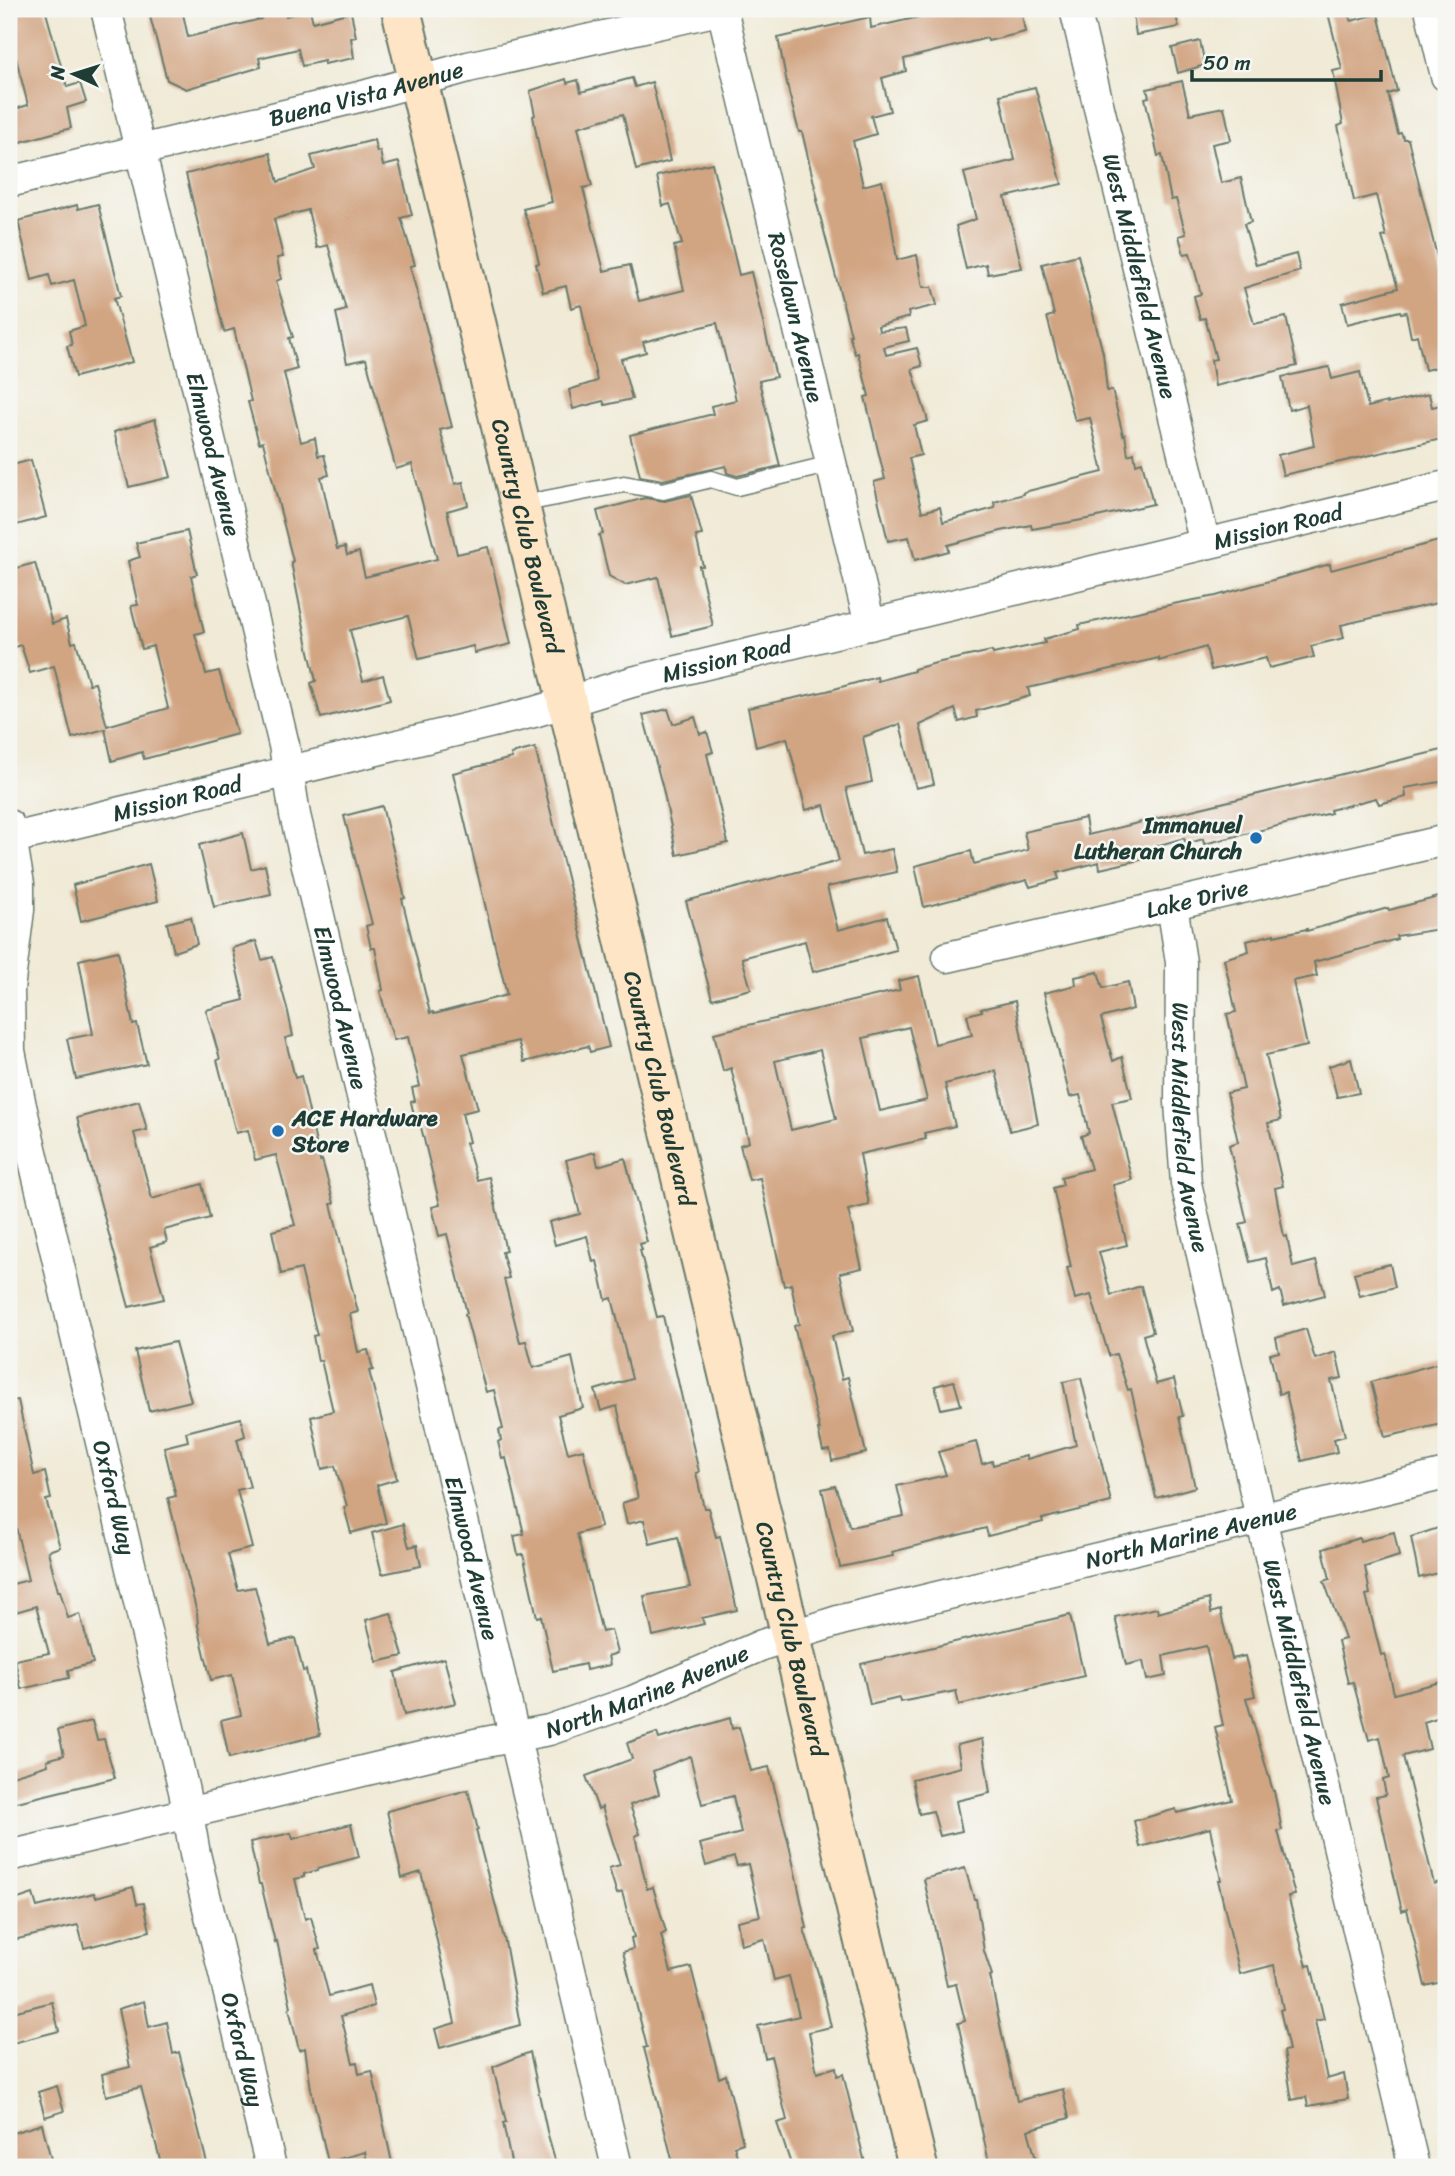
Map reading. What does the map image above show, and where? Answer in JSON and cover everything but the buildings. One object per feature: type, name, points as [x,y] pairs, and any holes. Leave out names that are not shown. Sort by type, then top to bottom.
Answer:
[{"type":"street","name":"Elmwood Avenue","points":[[106,9],[284,745],[298,828],[617,2167]]},
{"type":"street","name":"Country Club Boulevard","points":[[401,9],[918,2167]]},
{"type":"street","name":"Buena Vista Avenue","points":[[9,182],[367,95],[468,67],[722,9]]},
{"type":"street","name":"Roselawn Avenue","points":[[722,9],[870,625]]},
{"type":"street","name":"West Middlefield Avenue","points":[[1075,9],[1205,544]]},
{"type":"street","points":[[1430,9],[1446,76]]},
{"type":"street","name":"Mission Road","points":[[10,834],[288,772],[534,712],[632,682],[1446,486]]},
{"type":"street","name":"Oxford Way","points":[[10,834],[19,884],[19,910],[9,989],[10,1051],[195,1854],[271,2167]]},
{"type":"street","name":"Lake Drive","points":[[947,957],[1446,840]]},
{"type":"street","name":"West Middlefield Avenue","points":[[1172,905],[1181,962],[1180,1103],[1186,1183],[1261,1518],[1414,2167]]},
{"type":"street","name":"North Marine Avenue","points":[[9,1856],[475,1744],[549,1730],[633,1701],[699,1670],[791,1635],[841,1620],[1446,1474]]},
{"type":"lane","points":[[520,505],[624,484],[663,491],[711,479],[737,487],[831,464]]},
{"type":"place","name":"Immanuel Lutheran Church","points":[[1256,838]]},
{"type":"place","name":"ACE Hardware Store","points":[[278,1131]]}]
